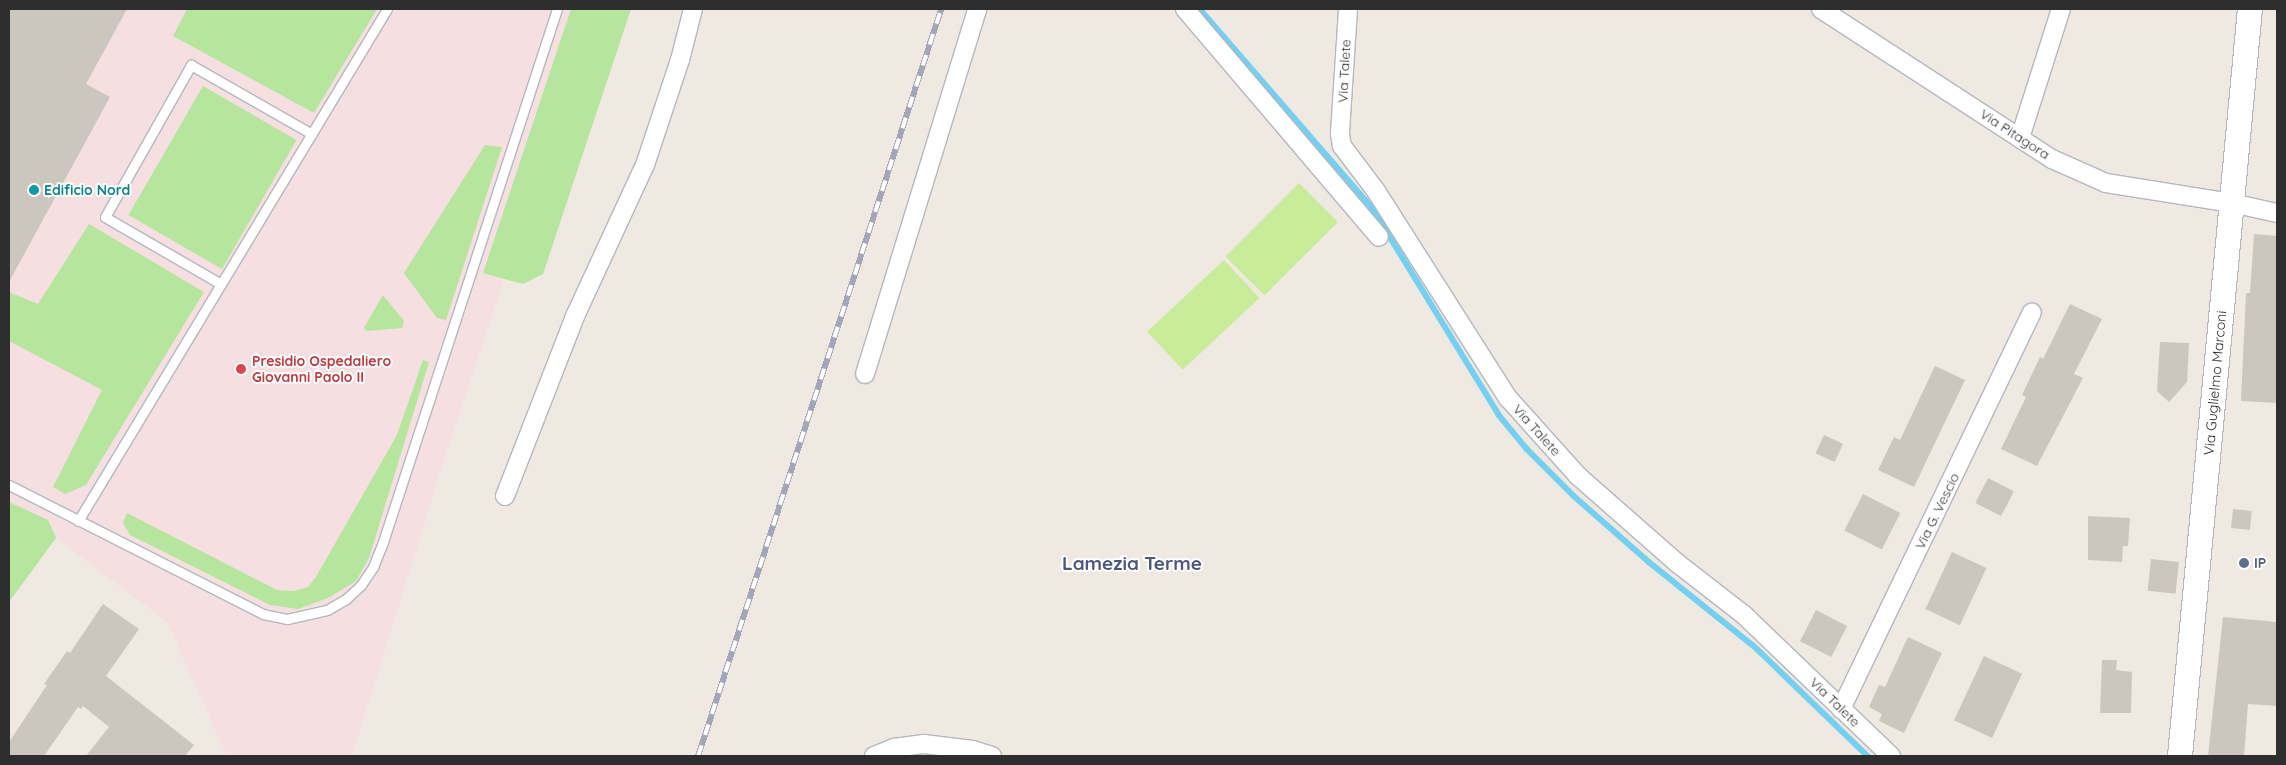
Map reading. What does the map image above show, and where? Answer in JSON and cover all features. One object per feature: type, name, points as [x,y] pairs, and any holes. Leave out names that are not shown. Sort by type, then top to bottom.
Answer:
[{"type":"main road","name":"Via Guglielmo Marconi","points":[[2180,756],[2250,9]]},
{"type":"street","points":[[505,496],[576,314],[645,166],[680,60],[693,9]]},
{"type":"street","points":[[864,374],[977,9]]},
{"type":"street","points":[[1185,9],[1379,237]]},
{"type":"street","name":"Via Talete","points":[[1348,9],[1340,134],[1342,146],[1376,191],[1508,398],[1578,476],[1677,563],[1744,615],[1891,756]]},
{"type":"street","name":"Via Pitagora","points":[[1821,9],[2052,159],[2106,183],[2232,203],[2277,213]]},
{"type":"street","points":[[2020,138],[2061,9]]},
{"type":"street","points":[[1319,166],[1342,146]]},
{"type":"street","name":"Via G. Vescio","points":[[1841,708],[2032,313]]},
{"type":"street","points":[[874,756],[894,748],[924,744],[973,750],[992,756]]},
{"type":"lane","points":[[78,521],[388,9]]},
{"type":"lane","points":[[9,485],[263,614],[287,618],[327,610],[346,599],[361,585],[373,567],[382,545],[557,9]]},
{"type":"lane","points":[[221,284],[105,217],[191,64],[312,134]]},
{"type":"shaded area","name":"Presidio Ospedaliero Giovanni Paolo II","points":[[9,9],[631,9],[543,274],[523,284],[504,279],[446,454],[352,756],[227,756],[167,622],[56,538],[9,602]]},
{"type":"green space","points":[[187,9],[377,9],[314,113],[173,36]]},
{"type":"green space","points":[[571,9],[631,9],[543,274],[523,284],[483,273]]},
{"type":"green space","points":[[203,86],[297,140],[222,269],[128,215]]},
{"type":"green space","points":[[485,145],[502,147],[446,320],[437,318],[404,273]]},
{"type":"green space","points":[[1299,183],[1338,222],[1264,295],[1225,257]]},
{"type":"green space","points":[[89,224],[204,292],[86,485],[65,494],[53,487],[102,390],[9,341],[9,292],[38,304]]},
{"type":"green space","points":[[1224,260],[1259,298],[1183,370],[1147,332]]},
{"type":"green space","points":[[383,295],[404,321],[402,328],[366,331],[364,328]]},
{"type":"green space","points":[[423,360],[429,362],[369,558],[356,581],[328,598],[298,609],[270,605],[130,535],[123,523],[127,513],[277,590],[294,591],[308,587],[316,577],[397,435]]},
{"type":"green space","points":[[9,502],[48,520],[56,538],[9,602]]},
{"type":"building","name":"Edificio Nord","points":[[9,9],[127,9],[86,84],[110,97],[9,282]]},
{"type":"building","points":[[2254,234],[2277,236],[2277,403],[2241,401],[2246,293],[2250,293]]},
{"type":"building","points":[[2070,304],[2102,319],[2074,374],[2083,378],[2037,466],[2001,449],[2026,397],[2022,395],[2040,357],[2043,359]]},
{"type":"building","points":[[2160,342],[2189,343],[2187,382],[2169,402],[2157,391]]},
{"type":"building","points":[[1935,366],[1965,380],[1914,487],[1878,470],[1894,437],[1900,440]]},
{"type":"building","points":[[1824,435],[1843,444],[1835,462],[1816,453]]},
{"type":"building","points":[[1988,478],[2014,491],[2001,516],[1975,503]]},
{"type":"building","points":[[1863,494],[1900,513],[1882,550],[1844,531]]},
{"type":"building","points":[[2233,509],[2252,511],[2250,530],[2231,528]]},
{"type":"building","points":[[2088,516],[2130,518],[2128,546],[2123,546],[2122,562],[2088,560]]},
{"type":"building","points":[[1952,552],[1986,568],[1960,625],[1925,609]]},
{"type":"building","points":[[2151,559],[2179,562],[2176,594],[2148,591]]},
{"type":"building","points":[[103,604],[139,629],[106,676],[194,745],[185,756],[86,756],[109,727],[83,706],[81,709],[78,707],[44,756],[9,756],[9,742],[47,685],[44,684],[67,651],[70,653]]},
{"type":"building","points":[[1816,610],[1847,626],[1831,657],[1800,641]]},
{"type":"building","points":[[2223,617],[2277,622],[2277,706],[2248,704],[2244,756],[2208,756]]},
{"type":"building","points":[[1908,637],[1942,653],[1904,733],[1879,721],[1882,714],[1869,707],[1879,685],[1885,687]]},
{"type":"building","points":[[1984,656],[2022,674],[1992,738],[1954,720]]},
{"type":"building","points":[[2102,660],[2117,660],[2116,670],[2132,672],[2131,713],[2100,713]]},
{"type":"waterway","points":[[1200,9],[1373,209],[1499,415],[1527,449],[1574,496],[1649,562],[1754,646],[1868,756]]},
{"type":"railway","points":[[698,756],[941,9]]},
{"type":"place","name":"Edificio Nord","points":[[34,190]]},
{"type":"place","name":"Presidio Ospedaliero Giovanni Paolo II","points":[[241,369]]},
{"type":"place","name":"IP","points":[[2244,563]]},
{"type":"district","name":"Lamezia Terme","points":[[1132,564]]}]
